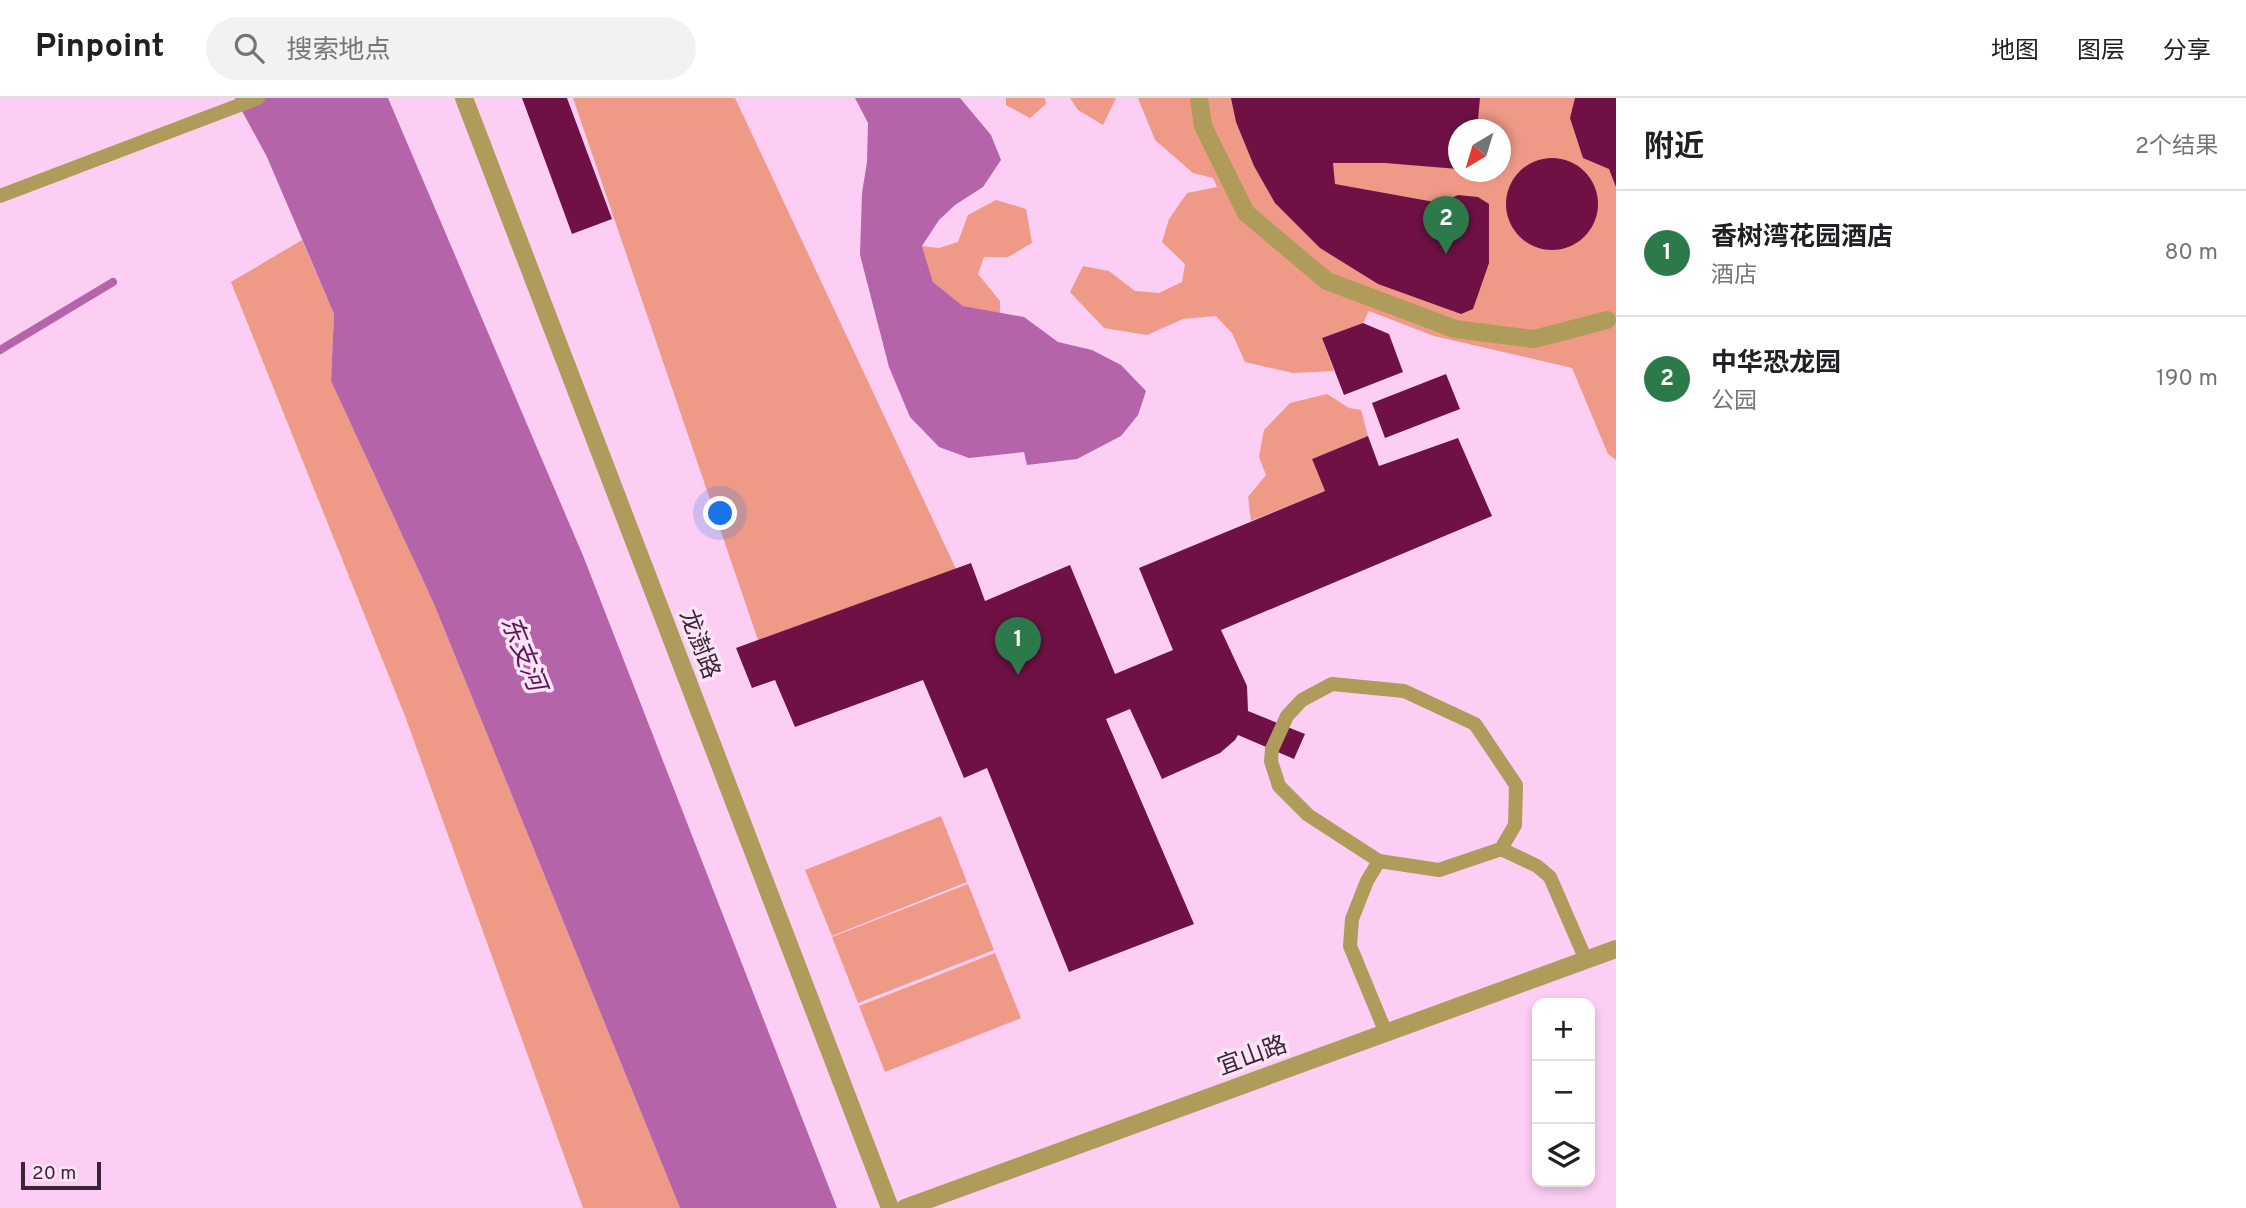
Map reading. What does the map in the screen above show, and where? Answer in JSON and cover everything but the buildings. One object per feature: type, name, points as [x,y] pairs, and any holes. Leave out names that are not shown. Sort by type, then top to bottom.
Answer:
[{"type":"street","name":"龙澍路","points":[[464,98],[890,1208]]},
{"type":"street","points":[[1199,98],[1203,125],[1247,213],[1327,281],[1455,329],[1534,339],[1607,320]]},
{"type":"street","name":"宜山路","points":[[905,1208],[1616,949]]},
{"type":"lane","points":[[0,196],[258,98]]},
{"type":"lane","points":[[1332,684],[1404,691],[1475,724],[1516,785],[1515,825],[1501,849],[1439,870],[1379,861],[1308,815],[1279,786],[1271,761],[1272,749],[1287,716],[1302,700],[1332,684]]},
{"type":"lane","points":[[1501,849],[1537,866],[1550,877],[1586,960]]},
{"type":"lane","points":[[1379,861],[1367,881],[1352,919],[1350,946],[1386,1033]]},
{"type":"shaded area","points":[[573,98],[735,98],[956,569],[758,640]]},
{"type":"shaded area","points":[[1006,98],[1045,98],[1046,104],[1030,118],[1006,105]]},
{"type":"shaded area","points":[[1070,98],[1116,98],[1103,125],[1078,110]]},
{"type":"shaded area","points":[[1138,98],[1616,98],[1616,460],[1608,454],[1572,368],[1434,336],[1369,311],[1363,323],[1322,338],[1334,371],[1293,373],[1245,362],[1232,333],[1216,316],[1183,319],[1147,335],[1104,328],[1070,292],[1083,266],[1109,271],[1135,291],[1159,293],[1182,282],[1185,264],[1162,242],[1169,219],[1187,193],[1217,187],[1213,178],[1193,173],[1155,140]]},
{"type":"shaded area","points":[[996,200],[1026,209],[1032,243],[1008,257],[984,257],[978,274],[1000,301],[1000,313],[963,306],[933,282],[922,246],[939,248],[958,242],[968,215]]},
{"type":"shaded area","points":[[302,240],[334,314],[331,381],[434,604],[680,1208],[583,1208],[405,716],[231,282]]},
{"type":"shaded area","points":[[1327,394],[1349,408],[1361,410],[1368,436],[1312,459],[1325,491],[1251,521],[1248,497],[1266,475],[1259,457],[1264,430],[1290,403]]},
{"type":"shaded area","points":[[941,816],[967,882],[832,936],[805,870]]},
{"type":"shaded area","points":[[968,884],[994,950],[858,1003],[832,937]]},
{"type":"shaded area","points":[[995,953],[1021,1018],[885,1072],[859,1006]]},
{"type":"water","name":"东支河","points":[[235,98],[388,98],[584,558],[837,1208],[680,1208],[434,604],[331,381],[334,314],[267,157]]},
{"type":"water","points":[[855,98],[960,98],[991,135],[1001,160],[983,187],[955,205],[939,220],[922,246],[933,282],[963,306],[1024,317],[1058,342],[1092,350],[1121,365],[1146,391],[1138,415],[1121,436],[1077,459],[1027,465],[1024,452],[969,458],[939,447],[910,417],[889,367],[860,255],[868,123]]},
{"type":"waterway","points":[[0,350],[113,282]]},
{"type":"place","name":"中华恐龙园","points":[[1446,254]]},
{"type":"place","name":"香树湾花园酒店","points":[[1018,675]]}]
